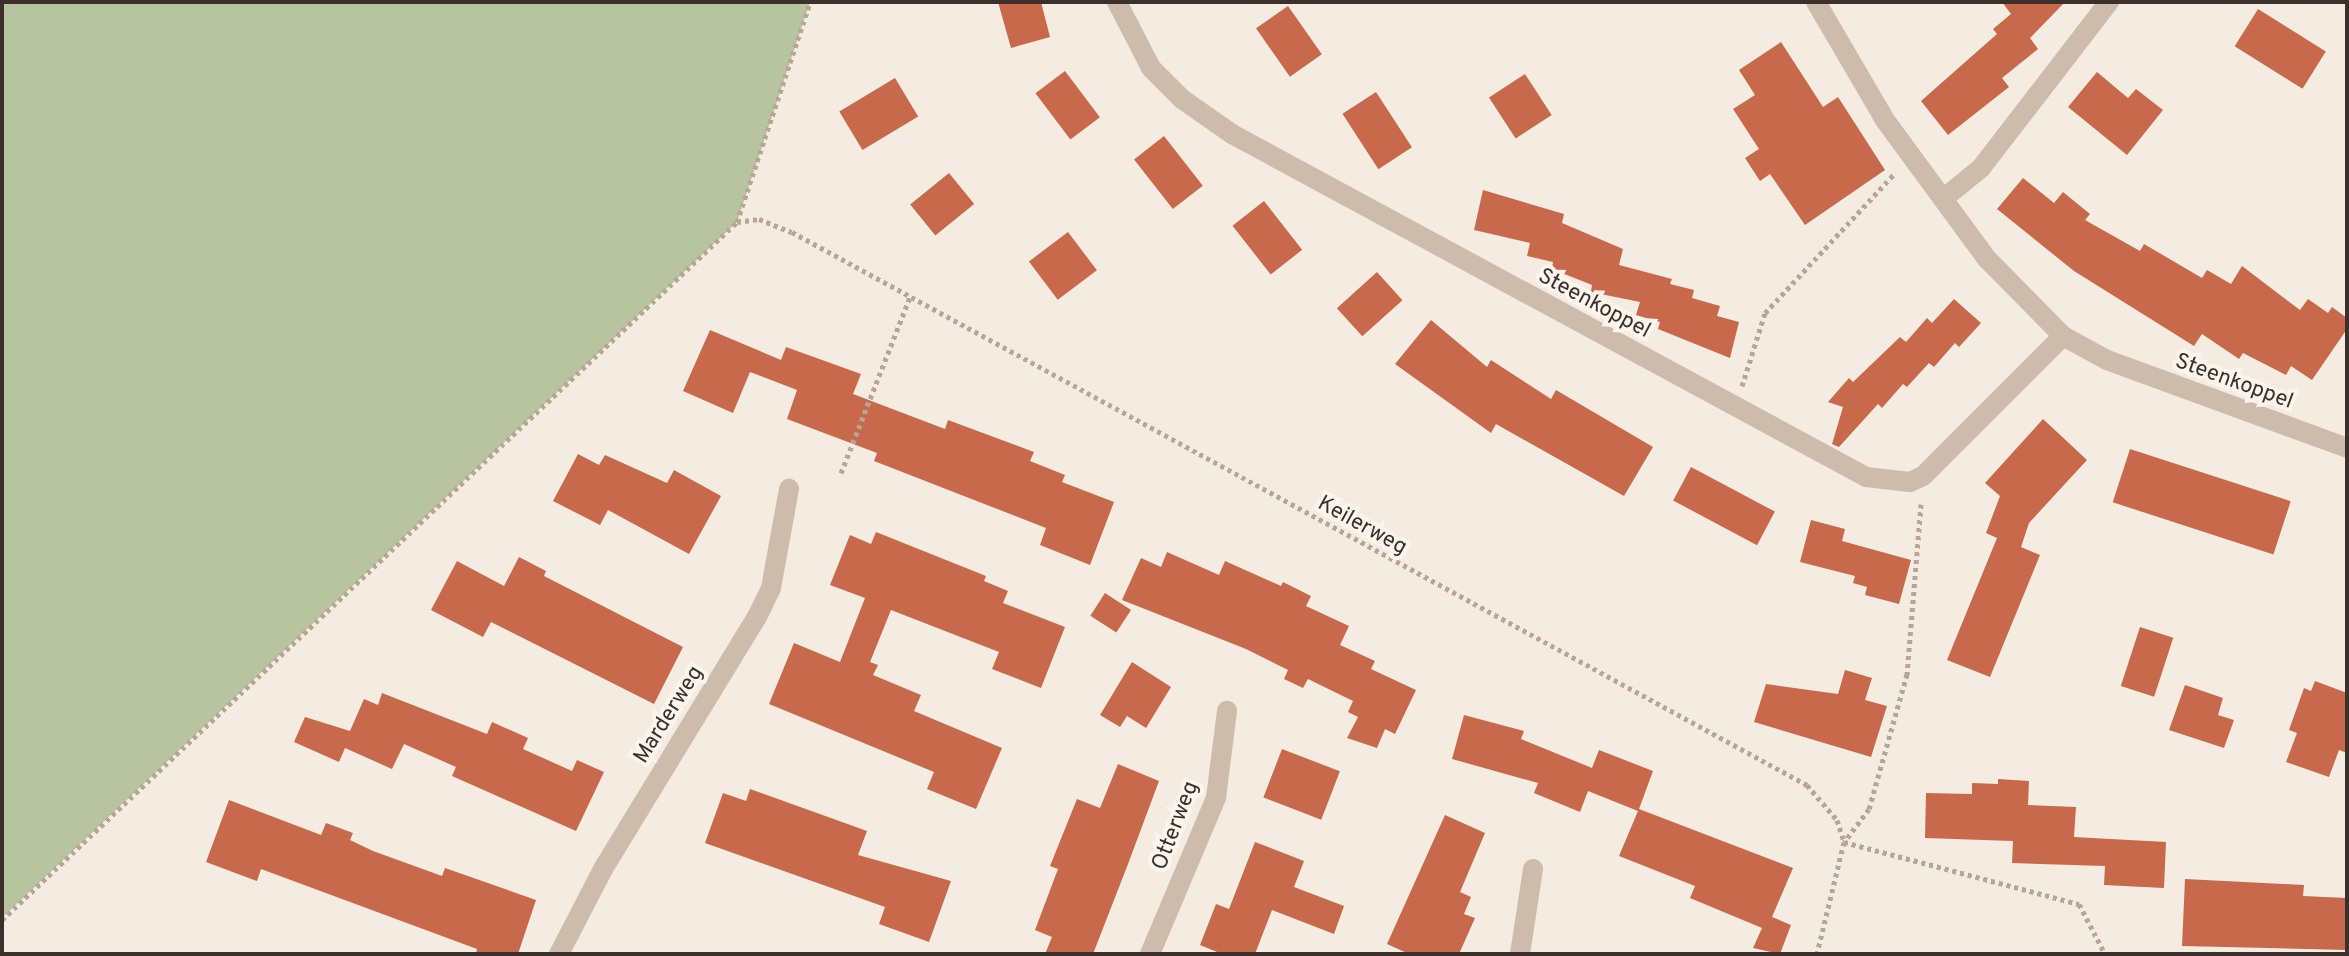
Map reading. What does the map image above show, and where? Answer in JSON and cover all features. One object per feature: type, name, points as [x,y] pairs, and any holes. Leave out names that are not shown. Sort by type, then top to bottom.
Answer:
[{"type":"street","name":"Steenkoppel","points":[[1117,2],[1129,34],[1151,68],[1222,127],[1866,477],[1896,484],[1923,476]]},
{"type":"street","name":"Steenkoppel","points":[[1816,2],[1850,66],[1987,259],[2063,336],[2107,360],[2347,448]]},
{"type":"street","points":[[1943,199],[1981,168],[2109,2]]},
{"type":"street","points":[[1923,476],[2063,336]]},
{"type":"street","name":"Marderweg","points":[[559,954],[603,869],[764,602],[789,489]]},
{"type":"street","name":"Otterweg","points":[[1150,954],[1216,798],[1227,711]]},
{"type":"street","points":[[1520,954],[1533,869]]},
{"type":"path","points":[[2,920],[737,222],[810,2]]},
{"type":"path","points":[[1736,407],[1765,313],[1911,156]]},
{"type":"path","name":"Keilerweg","points":[[737,222],[759,219],[792,232],[1782,769],[1823,800],[1844,842]]},
{"type":"path","points":[[841,473],[910,297]]},
{"type":"path","points":[[1817,954],[1844,842],[1869,809],[1907,674],[1923,476]]},
{"type":"path","points":[[1844,842],[2079,904],[2105,954]]},
{"type":"green space","points":[[2,2],[810,2],[737,222],[2,918]]},
{"type":"building","points":[[998,2],[1041,2],[1050,37],[1011,48]]},
{"type":"building","points":[[2002,2],[2065,2],[2030,38],[2038,49],[2002,78],[2009,87],[1948,135],[1921,101],[1997,34],[1993,29],[2011,14]]},
{"type":"building","points":[[1288,6],[1322,54],[1290,77],[1256,28]]},
{"type":"building","points":[[2258,9],[2326,51],[2303,89],[2235,46]]},
{"type":"building","points":[[1781,42],[1823,107],[1838,97],[1885,170],[1805,225],[1770,174],[1760,181],[1745,158],[1759,149],[1733,109],[1755,95],[1739,70]]},
{"type":"building","points":[[1065,71],[1100,117],[1070,140],[1035,93]]},
{"type":"building","points":[[2097,72],[2128,98],[2136,89],[2163,110],[2127,155],[2068,107]]},
{"type":"building","points":[[1525,74],[1552,115],[1516,139],[1489,97]]},
{"type":"building","points":[[895,78],[918,117],[862,150],[839,111]]},
{"type":"building","points":[[1376,92],[1412,147],[1378,169],[1342,114]]},
{"type":"building","points":[[1164,136],[1203,186],[1173,209],[1134,159]]},
{"type":"building","points":[[949,173],[974,204],[935,236],[910,204]]},
{"type":"building","points":[[2023,178],[2054,203],[2063,192],[2090,214],[2085,220],[2140,251],[2144,244],[2202,278],[2207,270],[2231,284],[2242,266],[2300,310],[2308,299],[2328,313],[2332,307],[2347,318],[2347,329],[2312,380],[2291,366],[2286,375],[2243,353],[2239,359],[2202,334],[2194,346],[2074,271],[1997,209]]},
{"type":"building","points":[[1483,190],[1564,214],[1562,223],[1623,249],[1619,265],[1672,279],[1670,284],[1694,290],[1692,298],[1720,306],[1717,316],[1739,322],[1730,358],[1658,329],[1660,322],[1636,315],[1640,302],[1591,292],[1592,285],[1552,269],[1553,262],[1527,256],[1530,243],[1474,230]]},
{"type":"building","points":[[1264,201],[1302,250],[1271,274],[1232,226]]},
{"type":"building","points":[[1068,232],[1097,270],[1058,300],[1029,261]]},
{"type":"building","points":[[1377,272],[1402,300],[1362,336],[1337,308]]},
{"type":"building","points":[[1954,299],[1981,323],[1959,347],[1955,343],[1934,367],[1929,363],[1907,387],[1903,384],[1882,408],[1878,404],[1839,447],[1832,444],[1843,407],[1828,402],[1849,378],[1853,382],[1900,337],[1906,342],[1927,318],[1932,323]]},
{"type":"building","points":[[1431,320],[1487,367],[1491,360],[1551,399],[1556,390],[1653,447],[1624,496],[1496,424],[1491,433],[1395,364]]},
{"type":"building","points":[[710,330],[781,360],[786,347],[861,374],[853,394],[945,429],[948,420],[1034,452],[1030,461],[1065,475],[1062,482],[1114,502],[1090,565],[1040,545],[1046,528],[874,461],[877,453],[787,419],[797,390],[750,372],[733,413],[683,391]]},
{"type":"building","points":[[2043,419],[2087,460],[2029,523],[2021,547],[2040,555],[1990,677],[1947,660],[1997,538],[1986,533],[2000,496],[1985,483]]},
{"type":"building","points":[[2130,449],[2291,501],[2273,554],[2113,502]]},
{"type":"building","points":[[578,454],[599,465],[605,455],[667,483],[674,470],[721,496],[689,554],[608,510],[600,525],[553,501]]},
{"type":"building","points":[[1691,467],[1775,512],[1757,545],[1673,501]]},
{"type":"building","points":[[1811,520],[1845,529],[1842,541],[1911,560],[1899,604],[1865,595],[1867,587],[1853,583],[1855,576],[1800,562]]},
{"type":"building","points":[[876,532],[986,576],[984,581],[1008,591],[1003,603],[1065,627],[1041,688],[992,669],[999,652],[891,610],[870,662],[878,665],[873,675],[921,695],[914,711],[1002,748],[976,809],[927,789],[934,772],[769,704],[794,643],[840,662],[865,598],[830,585],[850,535],[871,544]]},
{"type":"building","points":[[1167,552],[1219,575],[1225,561],[1281,586],[1283,582],[1311,596],[1306,606],[1349,626],[1340,645],[1375,661],[1371,669],[1416,690],[1395,734],[1385,729],[1377,748],[1347,738],[1358,717],[1348,712],[1353,701],[1308,679],[1303,688],[1284,679],[1288,670],[1246,649],[1122,600],[1141,558],[1161,567]]},
{"type":"building","points":[[519,557],[546,571],[544,576],[683,647],[654,704],[491,622],[483,637],[431,610],[457,561],[504,586]]},
{"type":"building","points":[[1105,593],[1131,610],[1116,633],[1090,616]]},
{"type":"building","points":[[2140,627],[2173,638],[2154,697],[2121,686]]},
{"type":"building","points":[[1132,662],[1171,687],[1146,728],[1127,716],[1120,727],[1100,715]]},
{"type":"building","points":[[1845,670],[1872,678],[1865,700],[1887,706],[1871,757],[1754,722],[1766,684],[1838,694]]},
{"type":"building","points":[[2315,681],[2347,693],[2347,753],[2339,750],[2329,777],[2286,762],[2297,733],[2289,730],[2304,688],[2311,691]]},
{"type":"building","points":[[2185,685],[2223,698],[2218,715],[2234,720],[2224,748],[2169,730]]},
{"type":"building","points":[[382,693],[487,734],[492,722],[528,738],[523,749],[572,771],[577,760],[604,772],[576,831],[452,776],[456,767],[404,744],[392,769],[345,748],[339,762],[294,742],[305,717],[350,731],[364,699],[378,705]]},
{"type":"building","points":[[1464,715],[1524,731],[1521,739],[1592,768],[1599,750],[1653,771],[1639,809],[1793,868],[1772,917],[1791,925],[1780,954],[1753,948],[1762,928],[1690,898],[1695,886],[1619,856],[1638,811],[1588,791],[1580,812],[1534,793],[1538,783],[1452,759]]},
{"type":"building","points":[[1282,749],[1340,771],[1321,820],[1263,798]]},
{"type":"building","points":[[1118,764],[1159,781],[1128,864],[1093,954],[1045,954],[1052,937],[1035,930],[1058,869],[1050,866],[1077,799],[1100,808]]},
{"type":"building","points":[[1998,779],[2029,781],[2028,805],[2076,807],[2074,837],[2166,842],[2164,888],[2104,885],[2105,866],[2012,863],[2013,841],[1925,838],[1926,793],[1972,794],[1972,783],[1998,784]]},
{"type":"building","points":[[750,789],[867,831],[858,855],[951,881],[929,942],[879,924],[885,907],[705,843],[723,793],[746,801]]},
{"type":"building","points":[[229,800],[321,835],[326,823],[353,833],[350,840],[373,851],[442,876],[445,868],[536,900],[518,954],[476,954],[477,949],[261,869],[257,881],[206,862]]},
{"type":"building","points":[[1445,815],[1485,833],[1460,892],[1471,897],[1464,914],[1475,918],[1459,954],[1409,954],[1387,944]]},
{"type":"building","points":[[1255,842],[1304,861],[1294,887],[1344,906],[1334,934],[1272,910],[1255,954],[1222,954],[1200,945],[1216,904],[1229,909]]},
{"type":"building","points":[[2185,879],[2304,885],[2303,896],[2347,898],[2347,950],[2182,946]]}]
